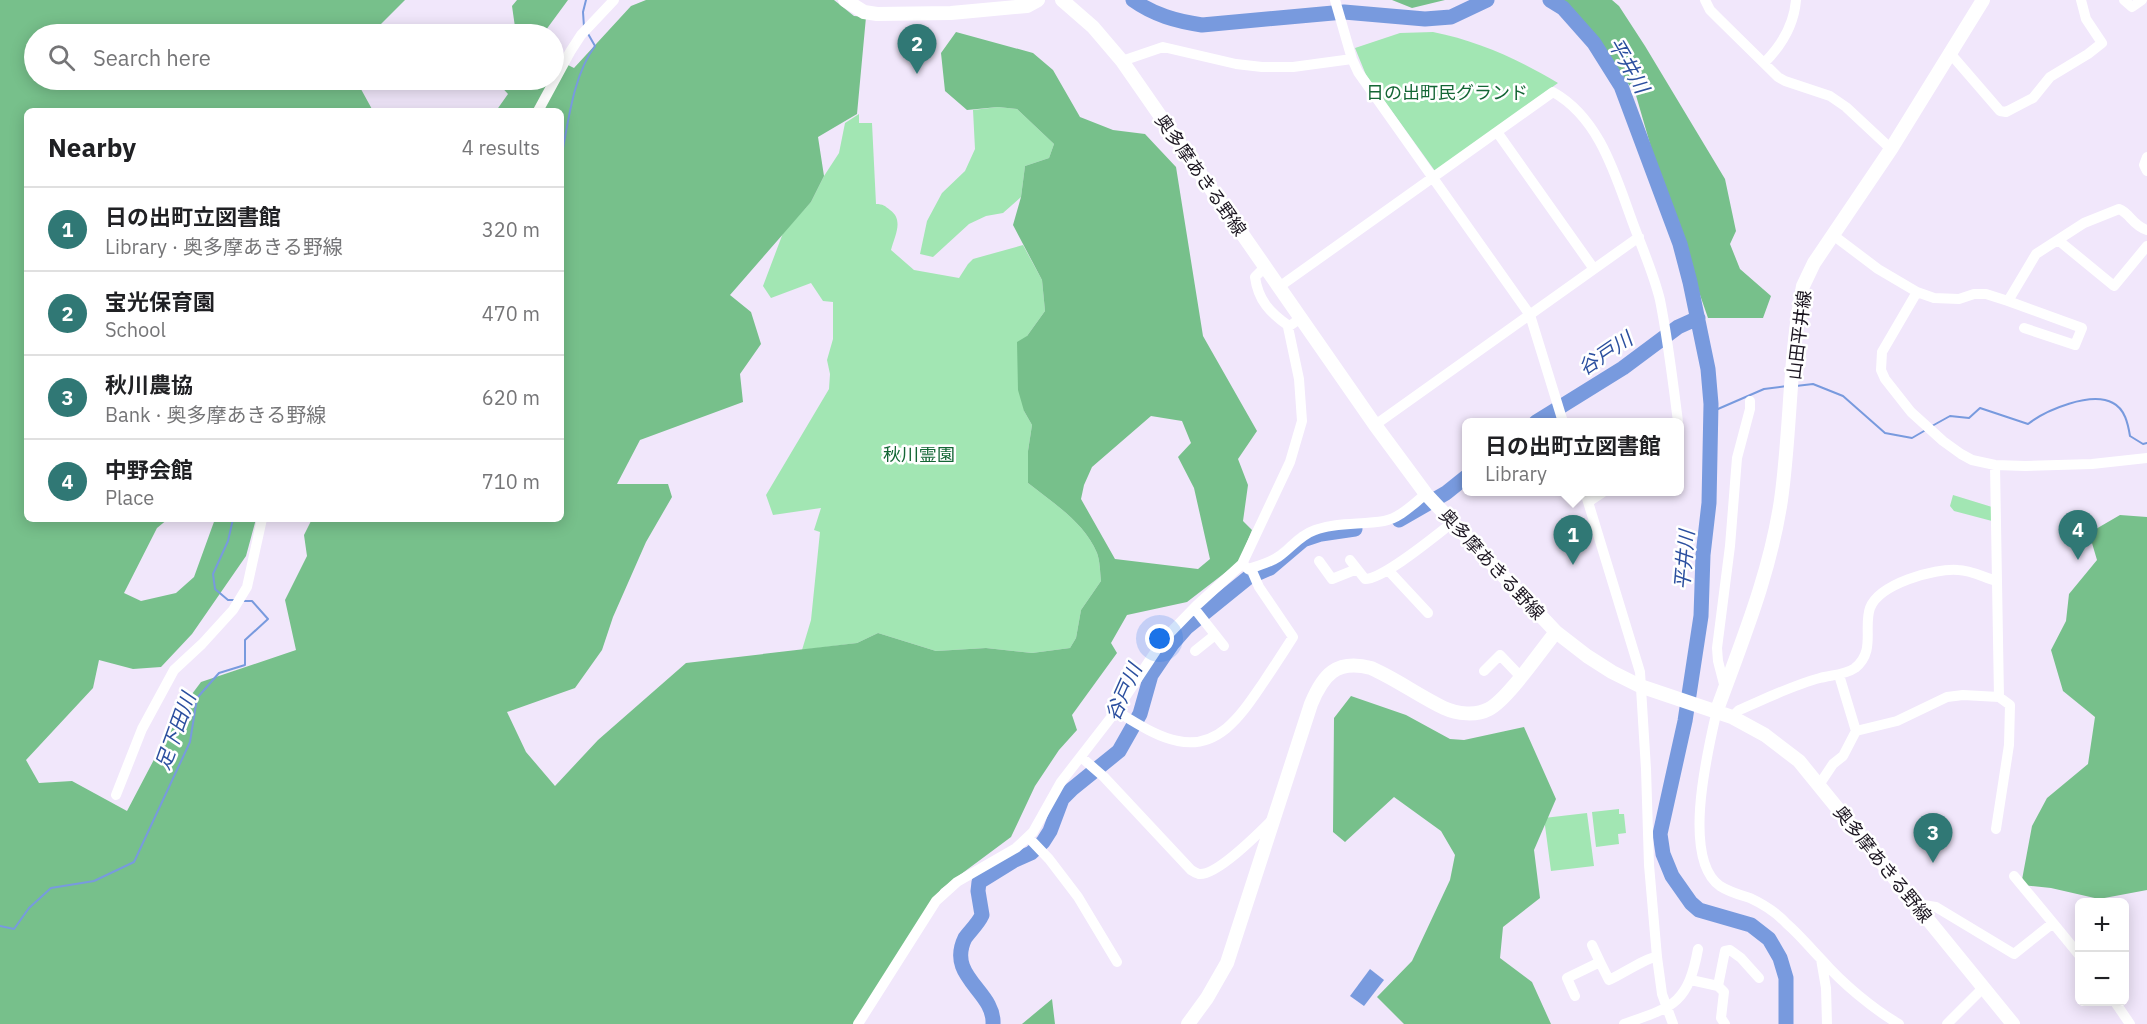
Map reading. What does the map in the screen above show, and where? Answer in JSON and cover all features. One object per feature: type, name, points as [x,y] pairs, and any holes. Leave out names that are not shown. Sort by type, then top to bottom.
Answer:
[{"type":"main road","points":[[845,0],[864,12],[912,14],[1027,6],[1038,0]]},
{"type":"main road","name":"奥多摩あきる野線","points":[[1062,0],[1093,27],[1122,62],[1279,287],[1295,322],[1426,494],[1452,523],[1556,632],[1587,656],[1640,686],[1732,717],[1766,735],[1799,761],[2013,1024]]},
{"type":"main road","name":"山田平井線","points":[[1713,709],[1725,688],[1767,568],[1774,536],[1781,499],[1803,286],[1814,263],[1891,149],[1983,0]]},
{"type":"main road","points":[[1188,1024],[1207,998],[1227,963],[1316,693],[1329,673],[1338,668],[1359,665],[1371,668],[1446,709],[1470,713],[1490,708],[1502,698],[1556,632]]},
{"type":"street","points":[[564,62],[575,44],[615,0]]},
{"type":"street","points":[[1335,0],[1358,72],[1530,315],[1561,418]]},
{"type":"street","points":[[1705,0],[1710,10],[1785,81],[1830,96],[1891,149]]},
{"type":"street","points":[[1764,63],[1780,47],[1785,38],[1796,0]]},
{"type":"street","points":[[1949,52],[2000,111],[2006,112],[2033,98],[2050,77],[2102,43],[2086,19],[2081,0]]},
{"type":"street","points":[[2124,0],[2132,7],[2142,0]]},
{"type":"street","points":[[1122,62],[1163,47],[1236,64],[1262,67],[1293,67],[1351,55]]},
{"type":"street","points":[[540,108],[548,90]]},
{"type":"street","points":[[1279,287],[1553,92],[1575,107],[1601,143],[1638,237],[1659,299],[1677,418]]},
{"type":"street","points":[[1497,132],[1594,269]]},
{"type":"street","points":[[2147,157],[2144,165],[2147,171]]},
{"type":"street","points":[[2008,301],[2036,254],[2084,223],[2119,209],[2124,211],[2138,226],[2147,230]]},
{"type":"street","points":[[1833,235],[1878,269],[1917,292],[1934,298],[1956,299],[1974,294],[1986,294],[2082,328],[2075,345],[2024,328]]},
{"type":"street","points":[[1375,425],[1638,237]]},
{"type":"street","points":[[2058,240],[2114,286],[2147,246]]},
{"type":"street","points":[[1035,845],[1043,817],[1055,790],[1116,711],[1163,640],[1199,614],[1245,566],[1290,462],[1302,421],[1295,322],[1269,309],[1257,290],[1255,277],[1265,267]]},
{"type":"street","points":[[1917,292],[1882,352],[1881,370],[1885,379],[1911,412],[1961,454],[1972,460],[1995,465],[2092,464],[2147,458]]},
{"type":"street","points":[[1725,688],[1717,648],[1730,546],[1737,458],[1750,403]]},
{"type":"street","points":[[1995,465],[1999,697]]},
{"type":"street","points":[[1245,566],[1261,565],[1278,556],[1313,530],[1350,523],[1383,521],[1395,517],[1426,494]]},
{"type":"street","points":[[1586,497],[1638,666],[1646,769],[1649,865],[1659,978],[1666,1008],[1673,1024]]},
{"type":"street","points":[[116,795],[142,729],[174,670],[233,610],[247,587],[261,522]]},
{"type":"street","points":[[1319,561],[1332,579],[1354,564],[1365,579],[1371,579],[1388,570],[1452,523]]},
{"type":"street","points":[[1116,711],[1163,736],[1180,742],[1202,741],[1222,733],[1236,721],[1293,637],[1259,587],[1252,571],[1245,566]]},
{"type":"street","points":[[1388,570],[1428,613]]},
{"type":"street","points":[[1732,717],[1739,710],[1820,678],[1839,675],[1855,668],[1865,655],[1869,642],[1871,606],[1878,596],[1893,585],[1939,571],[1960,570],[1997,581]]},
{"type":"street","points":[[1199,614],[1224,646]]},
{"type":"street","points":[[1195,651],[1215,635]]},
{"type":"street","points":[[1484,671],[1500,655],[1520,676]]},
{"type":"street","points":[[1819,785],[1833,764],[1843,756],[1856,731],[1839,675]]},
{"type":"street","points":[[1856,731],[1897,721],[1947,697],[1963,695],[1999,697],[2010,705],[2009,746],[1996,829]]},
{"type":"street","points":[[1713,709],[1701,789],[1702,853],[1708,871],[1720,886],[1753,900],[1777,914],[1810,945],[1820,959],[1882,1014],[1899,1024]]},
{"type":"street","points":[[1081,757],[1104,777],[1191,870],[1200,874],[1211,871],[1226,862],[1275,818]]},
{"type":"street","points":[[1035,845],[1049,859],[1078,897],[1117,962]]},
{"type":"street","points":[[858,1024],[936,902],[957,882],[1016,848],[1035,845]]},
{"type":"street","points":[[2014,876],[2076,952]]},
{"type":"street","points":[[1919,908],[1923,905],[1936,907],[2014,954],[2053,923]]},
{"type":"street","points":[[1592,945],[1609,980],[1650,957],[1657,957]]},
{"type":"street","points":[[1624,1024],[1673,1004],[1691,980],[1698,949]]},
{"type":"street","points":[[1718,986],[1725,951],[1730,950],[1741,958],[1759,978]]},
{"type":"street","points":[[1820,959],[1826,988],[1827,1024]]},
{"type":"street","points":[[1575,996],[1566,974],[1600,962]]},
{"type":"street","points":[[1691,980],[1718,986],[1724,992],[1721,1018],[1725,1024]]},
{"type":"street","points":[[1947,1024],[1984,987]]},
{"type":"street","points":[[2118,1006],[2130,1024]]},
{"type":"green space","points":[[0,0],[405,0],[381,24],[24,24],[24,90],[361,90],[371,108],[24,108],[24,522],[164,522],[157,528],[124,593],[141,601],[176,593],[194,577],[214,522],[255,522],[246,556],[192,634],[161,667],[133,669],[99,660],[93,688],[26,760],[39,783],[72,781],[127,811],[180,710],[201,682],[296,650],[285,600],[307,556],[304,535],[310,522],[564,522],[564,108],[498,108],[508,94],[504,90],[564,90],[564,63],[574,68],[631,6],[646,0],[834,0],[854,16],[866,17],[857,114],[818,137],[824,176],[811,202],[730,295],[751,312],[761,344],[740,374],[743,402],[640,440],[617,484],[668,484],[672,497],[646,542],[613,617],[602,650],[575,688],[507,712],[526,752],[555,786],[598,740],[686,663],[857,643],[878,633],[936,651],[986,648],[1032,653],[1070,648],[1076,638],[1081,610],[1101,581],[1099,559],[1091,542],[1076,523],[1028,483],[1028,451],[1032,425],[1024,411],[1018,390],[1017,342],[1027,336],[1045,311],[1042,280],[1013,225],[1021,197],[1025,166],[1049,158],[1054,144],[1017,109],[998,107],[967,110],[945,91],[941,53],[956,32],[1033,53],[1053,70],[1080,117],[1113,130],[1145,134],[1176,167],[1203,336],[1257,431],[1238,459],[1248,485],[1243,521],[1252,530],[1239,562],[1187,602],[1127,615],[1111,643],[1117,653],[1072,715],[1077,730],[1059,750],[1035,786],[1011,837],[941,889],[856,1024],[0,1024]],"holes":[[[1151,416],[1182,421],[1191,443],[1178,457],[1194,488],[1210,559],[1198,569],[1115,559],[1081,499],[1092,467]]]},
{"type":"green space","points":[[517,0],[568,0],[550,24],[515,24],[512,6]]},
{"type":"green space","points":[[1392,0],[1445,0],[1412,8]]},
{"type":"green space","points":[[1558,0],[1612,0],[1619,6],[1645,46],[1725,179],[1736,231],[1730,244],[1740,269],[1771,296],[1763,318],[1708,318],[1662,185],[1635,92]]},
{"type":"green space","name":"日の出町民グランド","points":[[1433,32],[1466,40],[1497,52],[1558,83],[1435,171],[1366,75],[1355,48],[1400,33]]},
{"type":"green space","points":[[998,107],[1017,109],[1054,144],[1049,158],[1025,166],[1021,197],[1003,213],[986,216],[969,224],[933,257],[920,254],[927,221],[942,193],[965,171],[975,149],[973,110]]},
{"type":"green space","name":"秋川霊園","points":[[859,114],[859,123],[872,123],[876,204],[885,206],[897,218],[898,223],[891,250],[914,270],[959,278],[973,259],[1023,245],[1042,280],[1045,311],[1027,336],[1024,411],[1032,425],[1028,451],[1028,483],[1067,514],[1084,532],[1097,553],[1101,581],[1081,610],[1076,638],[1070,648],[1032,653],[986,648],[936,651],[878,633],[857,643],[802,650],[811,620],[820,532],[814,530],[821,508],[773,515],[766,495],[829,389],[830,374],[827,360],[833,339],[833,302],[823,301],[811,283],[771,298],[763,286],[783,233],[811,202],[839,153],[845,123]]},
{"type":"green space","points":[[1953,495],[1992,507],[1992,521],[1954,511],[1950,506]]},
{"type":"green space","points":[[2120,515],[2147,517],[2147,890],[2104,898],[2021,885],[2032,826],[2047,798],[2088,764],[2095,717],[2063,691],[2051,650],[2066,621],[2069,594],[2097,560],[2089,533]]},
{"type":"green space","points":[[1351,696],[1406,715],[1450,739],[1464,740],[1524,727],[1556,799],[1534,850],[1540,898],[1503,927],[1500,958],[1532,982],[1551,1024],[1404,1024],[1377,997],[1412,961],[1450,880],[1455,855],[1441,831],[1394,797],[1345,842],[1333,832],[1334,718]]},
{"type":"green space","points":[[1619,809],[1619,814],[1624,814],[1626,833],[1618,834],[1619,844],[1596,847],[1592,812]]},
{"type":"green space","points":[[1587,813],[1594,866],[1551,871],[1544,818]]},
{"type":"green space","points":[[1052,999],[1055,1024],[1022,1024]]},
{"type":"water","points":[[1370,969],[1384,980],[1364,1006],[1350,996]]},
{"type":"waterway","name":"足下田川","points":[[584,27],[583,12],[586,0]]},
{"type":"waterway","name":"平井川","points":[[1133,0],[1166,17],[1202,25],[1344,12],[1425,19],[1451,17],[1487,0]]},
{"type":"waterway","name":"平井川","points":[[1550,0],[1563,8],[1594,43],[1621,86],[1680,244],[1708,369],[1711,404],[1709,503],[1703,555],[1701,616],[1685,721],[1660,834],[1663,854],[1672,876],[1691,903],[1699,910],[1751,925],[1769,939],[1780,958],[1786,978],[1786,1024]]},
{"type":"waterway","name":"足下田川","points":[[564,143],[576,85],[595,46],[587,32]]},
{"type":"waterway","name":"谷戸川","points":[[1542,418],[1623,368],[1678,327],[1698,318]]},
{"type":"waterway","points":[[1796,386],[1813,384],[1843,396],[1885,433],[1912,438],[1924,431]]},
{"type":"waterway","points":[[1711,412],[1764,389],[1787,386]]},
{"type":"waterway","points":[[1932,426],[1950,416],[1969,418],[1980,408],[2028,424],[2057,408],[2093,399],[2104,400],[2117,406],[2127,422],[2130,436],[2143,444],[2147,443]]},
{"type":"waterway","name":"谷戸川","points":[[1399,520],[1446,493],[1462,480]]},
{"type":"waterway","name":"足下田川","points":[[232,522],[228,541],[213,574],[215,589],[228,600],[236,600]]},
{"type":"waterway","name":"谷戸川","points":[[993,1024],[992,1012],[987,1002],[966,974],[962,963],[961,952],[965,938],[982,915],[978,891],[979,882],[1031,853],[1043,842],[1050,831],[1062,799],[1119,751],[1140,714],[1151,675],[1186,628],[1249,577],[1270,568],[1303,540],[1321,534],[1355,529]]},
{"type":"waterway","name":"足下田川","points":[[0,926],[14,929],[29,908],[51,888],[94,881],[134,862],[190,742],[197,698],[219,673],[245,665],[245,640],[268,619],[252,601],[244,601]]},
{"type":"place","name":"宝光保育園","points":[[917,74]]},
{"type":"place","name":"中野会館","points":[[2078,560]]},
{"type":"place","name":"日の出町立図書館","points":[[1573,565]]},
{"type":"place","name":"秋川農協","points":[[1933,863]]}]
